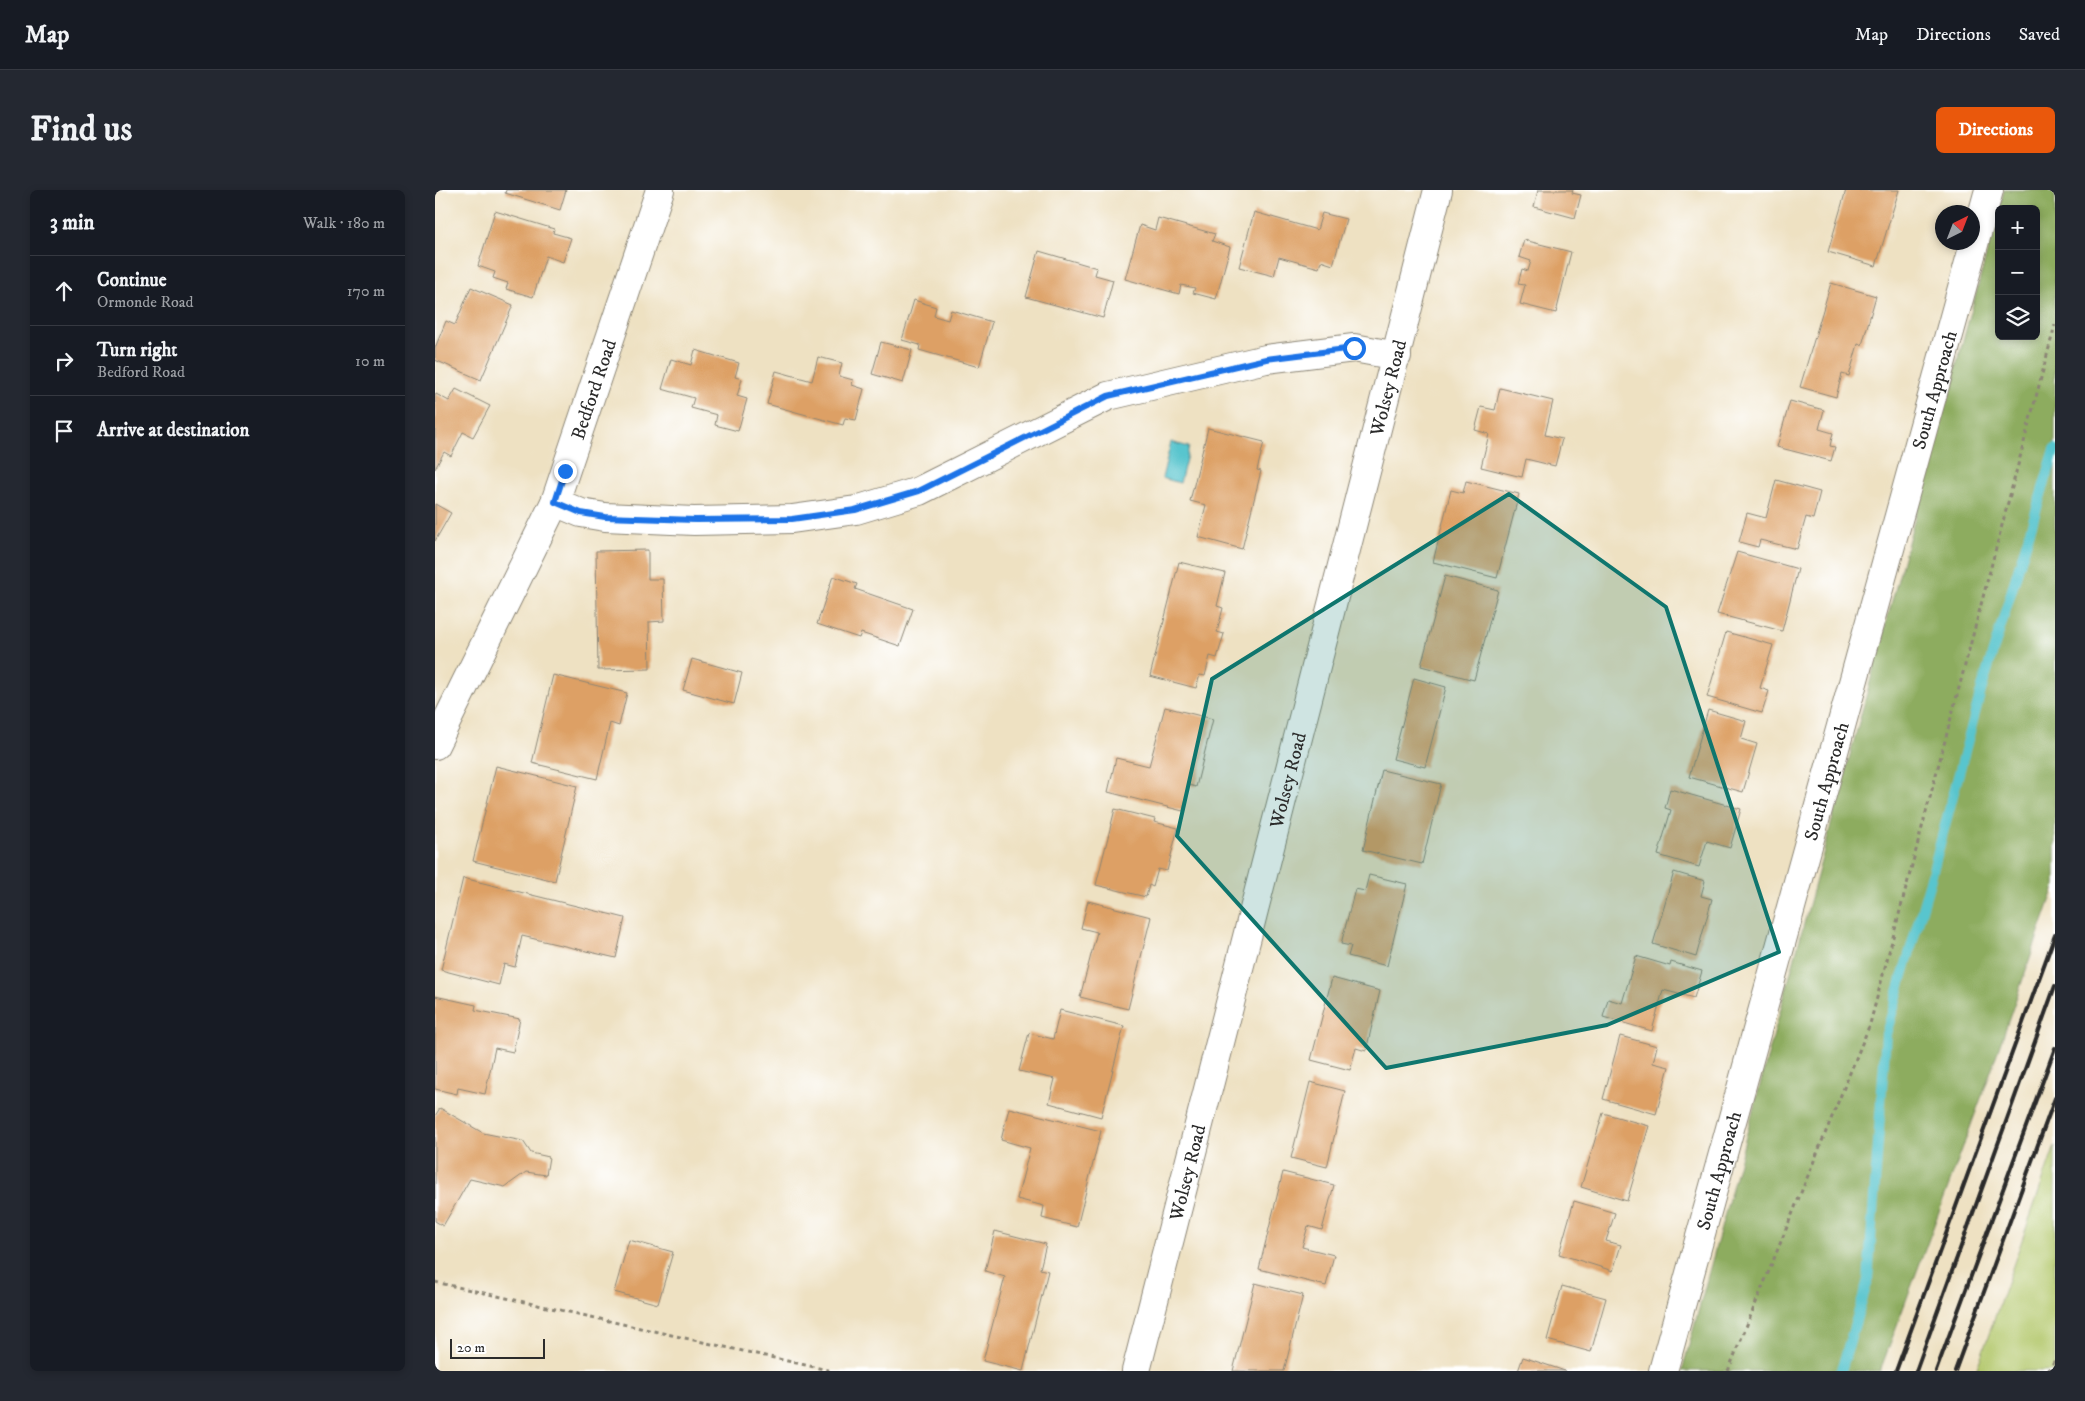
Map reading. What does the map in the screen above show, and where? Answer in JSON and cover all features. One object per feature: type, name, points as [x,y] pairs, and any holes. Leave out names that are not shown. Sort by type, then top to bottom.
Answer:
[{"type":"street","name":"Bedford Road","points":[[435,745],[555,502],[660,190]]},
{"type":"street","name":"Wolsey Road","points":[[1136,1371],[1439,190]]},
{"type":"street","name":"South Approach","points":[[1663,1371],[1989,190]]},
{"type":"street","points":[[555,502],[581,513],[605,517],[695,520],[792,519],[855,510],[919,491],[1108,396],[1266,359],[1354,348],[1397,356]]},
{"type":"path","points":[[1727,1371],[1870,1024],[2055,325]]},
{"type":"path","points":[[435,1282],[832,1371]]},
{"type":"path","points":[[2048,1371],[2055,1360]]},
{"type":"highlighted area","points":[[1509,494],[1666,607],[1779,952],[1607,1025],[1386,1068],[1177,836],[1212,679]]},
{"type":"green space","points":[[2004,190],[2055,190],[2055,887],[1987,1082],[1880,1371],[1682,1371],[1995,223],[1995,340],[2040,340],[2040,205],[2000,205]]},
{"type":"green space","points":[[2055,1146],[2055,1371],[1976,1371]]},
{"type":"water","points":[[1171,442],[1189,447],[1180,483],[1162,478]]},
{"type":"building","points":[[506,190],[566,190],[560,210],[505,193]]},
{"type":"building","points":[[1538,190],[1573,190],[1572,193],[1581,195],[1575,218],[1534,207]]},
{"type":"building","points":[[1846,190],[1899,190],[1876,266],[1828,252]]},
{"type":"building","points":[[495,211],[554,229],[553,233],[571,238],[563,262],[546,256],[533,297],[506,289],[508,283],[493,278],[495,272],[478,266]]},
{"type":"building","points":[[1254,212],[1317,230],[1322,213],[1346,219],[1333,265],[1321,261],[1319,268],[1279,257],[1274,276],[1239,267]]},
{"type":"building","points":[[1158,218],[1215,234],[1212,241],[1230,247],[1216,299],[1193,293],[1195,288],[1181,285],[1179,294],[1125,279],[1140,225],[1155,230]]},
{"type":"building","points":[[1524,240],[1571,252],[1556,313],[1520,304],[1525,285],[1518,284],[1522,269],[1528,271],[1531,261],[1519,257]]},
{"type":"building","points":[[1039,251],[1097,268],[1095,275],[1113,280],[1103,318],[1026,297]]},
{"type":"building","points":[[1831,283],[1876,296],[1862,345],[1858,344],[1849,376],[1842,374],[1836,397],[1800,387]]},
{"type":"building","points":[[471,287],[513,305],[481,380],[435,360],[435,348],[446,321],[455,325]]},
{"type":"building","points":[[914,300],[936,307],[934,316],[948,320],[951,310],[992,322],[979,367],[919,350],[920,345],[902,340]]},
{"type":"building","points":[[881,342],[912,350],[903,383],[872,374]]},
{"type":"building","points":[[695,350],[739,363],[735,377],[742,379],[737,396],[747,399],[738,431],[715,425],[717,415],[691,408],[694,398],[662,389],[671,359],[691,365]]},
{"type":"building","points":[[818,357],[842,363],[839,376],[853,380],[852,385],[864,389],[856,420],[845,418],[843,425],[767,404],[776,371],[812,381]]},
{"type":"building","points":[[1500,388],[1553,401],[1545,435],[1562,439],[1555,466],[1526,459],[1522,477],[1481,467],[1489,434],[1475,430],[1481,407],[1495,410]]},
{"type":"building","points":[[456,389],[490,406],[473,437],[463,432],[451,456],[444,452],[435,469],[435,396],[436,394],[449,401]]},
{"type":"building","points":[[1790,401],[1824,410],[1819,429],[1833,433],[1830,446],[1835,447],[1831,461],[1777,447]]},
{"type":"building","points":[[1208,428],[1264,442],[1257,470],[1261,471],[1242,549],[1198,537],[1206,505],[1190,501]]},
{"type":"building","points":[[1776,480],[1820,492],[1813,519],[1806,517],[1797,549],[1760,540],[1758,547],[1739,542],[1747,513],[1766,518]]},
{"type":"building","points":[[1466,481],[1519,494],[1497,578],[1433,562],[1451,490],[1463,493]]},
{"type":"building","points":[[435,504],[451,513],[435,541]]},
{"type":"building","points":[[648,550],[648,579],[663,579],[664,621],[649,622],[650,669],[598,670],[596,551]]},
{"type":"building","points":[[1737,552],[1798,569],[1782,631],[1717,614]]},
{"type":"building","points":[[1179,562],[1225,573],[1217,606],[1223,608],[1217,632],[1224,634],[1217,658],[1210,656],[1205,676],[1200,675],[1196,688],[1150,676]]},
{"type":"building","points":[[833,576],[857,584],[855,589],[913,609],[900,646],[861,633],[859,638],[817,624]]},
{"type":"building","points":[[1445,576],[1498,590],[1474,680],[1421,666]]},
{"type":"building","points":[[1726,632],[1773,645],[1760,688],[1769,691],[1762,713],[1707,697]]},
{"type":"building","points":[[692,659],[742,673],[734,704],[683,690]]},
{"type":"building","points":[[553,675],[627,693],[619,726],[610,723],[597,779],[532,763]]},
{"type":"building","points":[[1414,678],[1446,687],[1425,767],[1393,759]]},
{"type":"building","points":[[1165,707],[1213,719],[1196,787],[1189,785],[1183,811],[1108,792],[1116,758],[1149,766]]},
{"type":"building","points":[[1708,710],[1746,721],[1741,739],[1757,744],[1743,792],[1689,777]]},
{"type":"building","points":[[496,766],[577,786],[555,881],[473,861]]},
{"type":"building","points":[[1382,770],[1441,784],[1422,864],[1363,850]]},
{"type":"building","points":[[1670,789],[1741,809],[1730,848],[1707,841],[1699,867],[1658,855],[1671,810],[1665,808]]},
{"type":"building","points":[[1115,809],[1155,819],[1154,822],[1178,828],[1167,871],[1158,869],[1153,887],[1149,885],[1146,897],[1096,885]]},
{"type":"building","points":[[1674,872],[1705,881],[1701,896],[1712,899],[1696,957],[1653,944]]},
{"type":"building","points":[[1369,875],[1407,884],[1387,966],[1348,956],[1351,946],[1341,944],[1355,889],[1365,891]]},
{"type":"building","points":[[463,878],[625,918],[616,958],[522,936],[515,967],[504,964],[499,985],[441,970]]},
{"type":"building","points":[[1088,901],[1151,917],[1128,1009],[1080,997],[1097,932],[1081,928]]},
{"type":"building","points":[[1636,956],[1670,966],[1671,962],[1702,971],[1694,998],[1663,990],[1652,1031],[1603,1017],[1608,999],[1622,1003]]},
{"type":"building","points":[[1332,978],[1380,991],[1366,1051],[1356,1048],[1350,1070],[1311,1060]]},
{"type":"building","points":[[435,996],[476,1005],[475,1010],[520,1019],[513,1052],[495,1048],[485,1094],[458,1088],[457,1094],[435,1089]]},
{"type":"building","points":[[1060,1010],[1124,1026],[1101,1117],[1049,1103],[1055,1079],[1019,1071],[1029,1033],[1053,1039]]},
{"type":"building","points":[[1620,1036],[1657,1046],[1653,1063],[1669,1067],[1656,1114],[1603,1099]]},
{"type":"building","points":[[1310,1082],[1345,1091],[1327,1167],[1291,1158]]},
{"type":"building","points":[[440,1108],[483,1133],[523,1141],[531,1153],[549,1157],[546,1175],[526,1172],[505,1187],[470,1179],[443,1226],[435,1221],[435,1116]]},
{"type":"building","points":[[1009,1108],[1101,1131],[1077,1227],[1042,1218],[1044,1206],[1017,1199],[1030,1148],[1001,1140]]},
{"type":"building","points":[[1603,1113],[1649,1126],[1627,1201],[1581,1187]]},
{"type":"building","points":[[1283,1172],[1334,1185],[1322,1230],[1308,1226],[1302,1247],[1334,1255],[1326,1286],[1259,1269]]},
{"type":"building","points":[[1574,1201],[1615,1213],[1606,1241],[1621,1245],[1613,1271],[1559,1254]]},
{"type":"building","points":[[995,1231],[1046,1244],[1040,1269],[1048,1271],[1023,1371],[983,1361],[1005,1277],[985,1271]]},
{"type":"building","points":[[629,1240],[673,1252],[658,1304],[614,1292]]},
{"type":"building","points":[[1255,1283],[1303,1295],[1284,1371],[1233,1371]]},
{"type":"building","points":[[1562,1286],[1606,1298],[1591,1352],[1547,1340]]},
{"type":"building","points":[[1523,1357],[1565,1371],[1518,1371]]},
{"type":"waterway","points":[[1841,1371],[1868,1280],[1886,1034],[1929,885],[1981,691],[2055,449]]},
{"type":"railway","points":[[1896,1371],[2055,935]]},
{"type":"railway","points":[[1916,1371],[2055,986]]},
{"type":"railway","points":[[1936,1371],[2055,1048]]},
{"type":"railway","points":[[1955,1371],[2055,1098]]},
{"type":"route","points":[[565,471],[555,502],[581,513],[605,517],[695,520],[792,519],[855,510],[919,491],[1108,396],[1178,378],[1266,359],[1354,348]]}]
